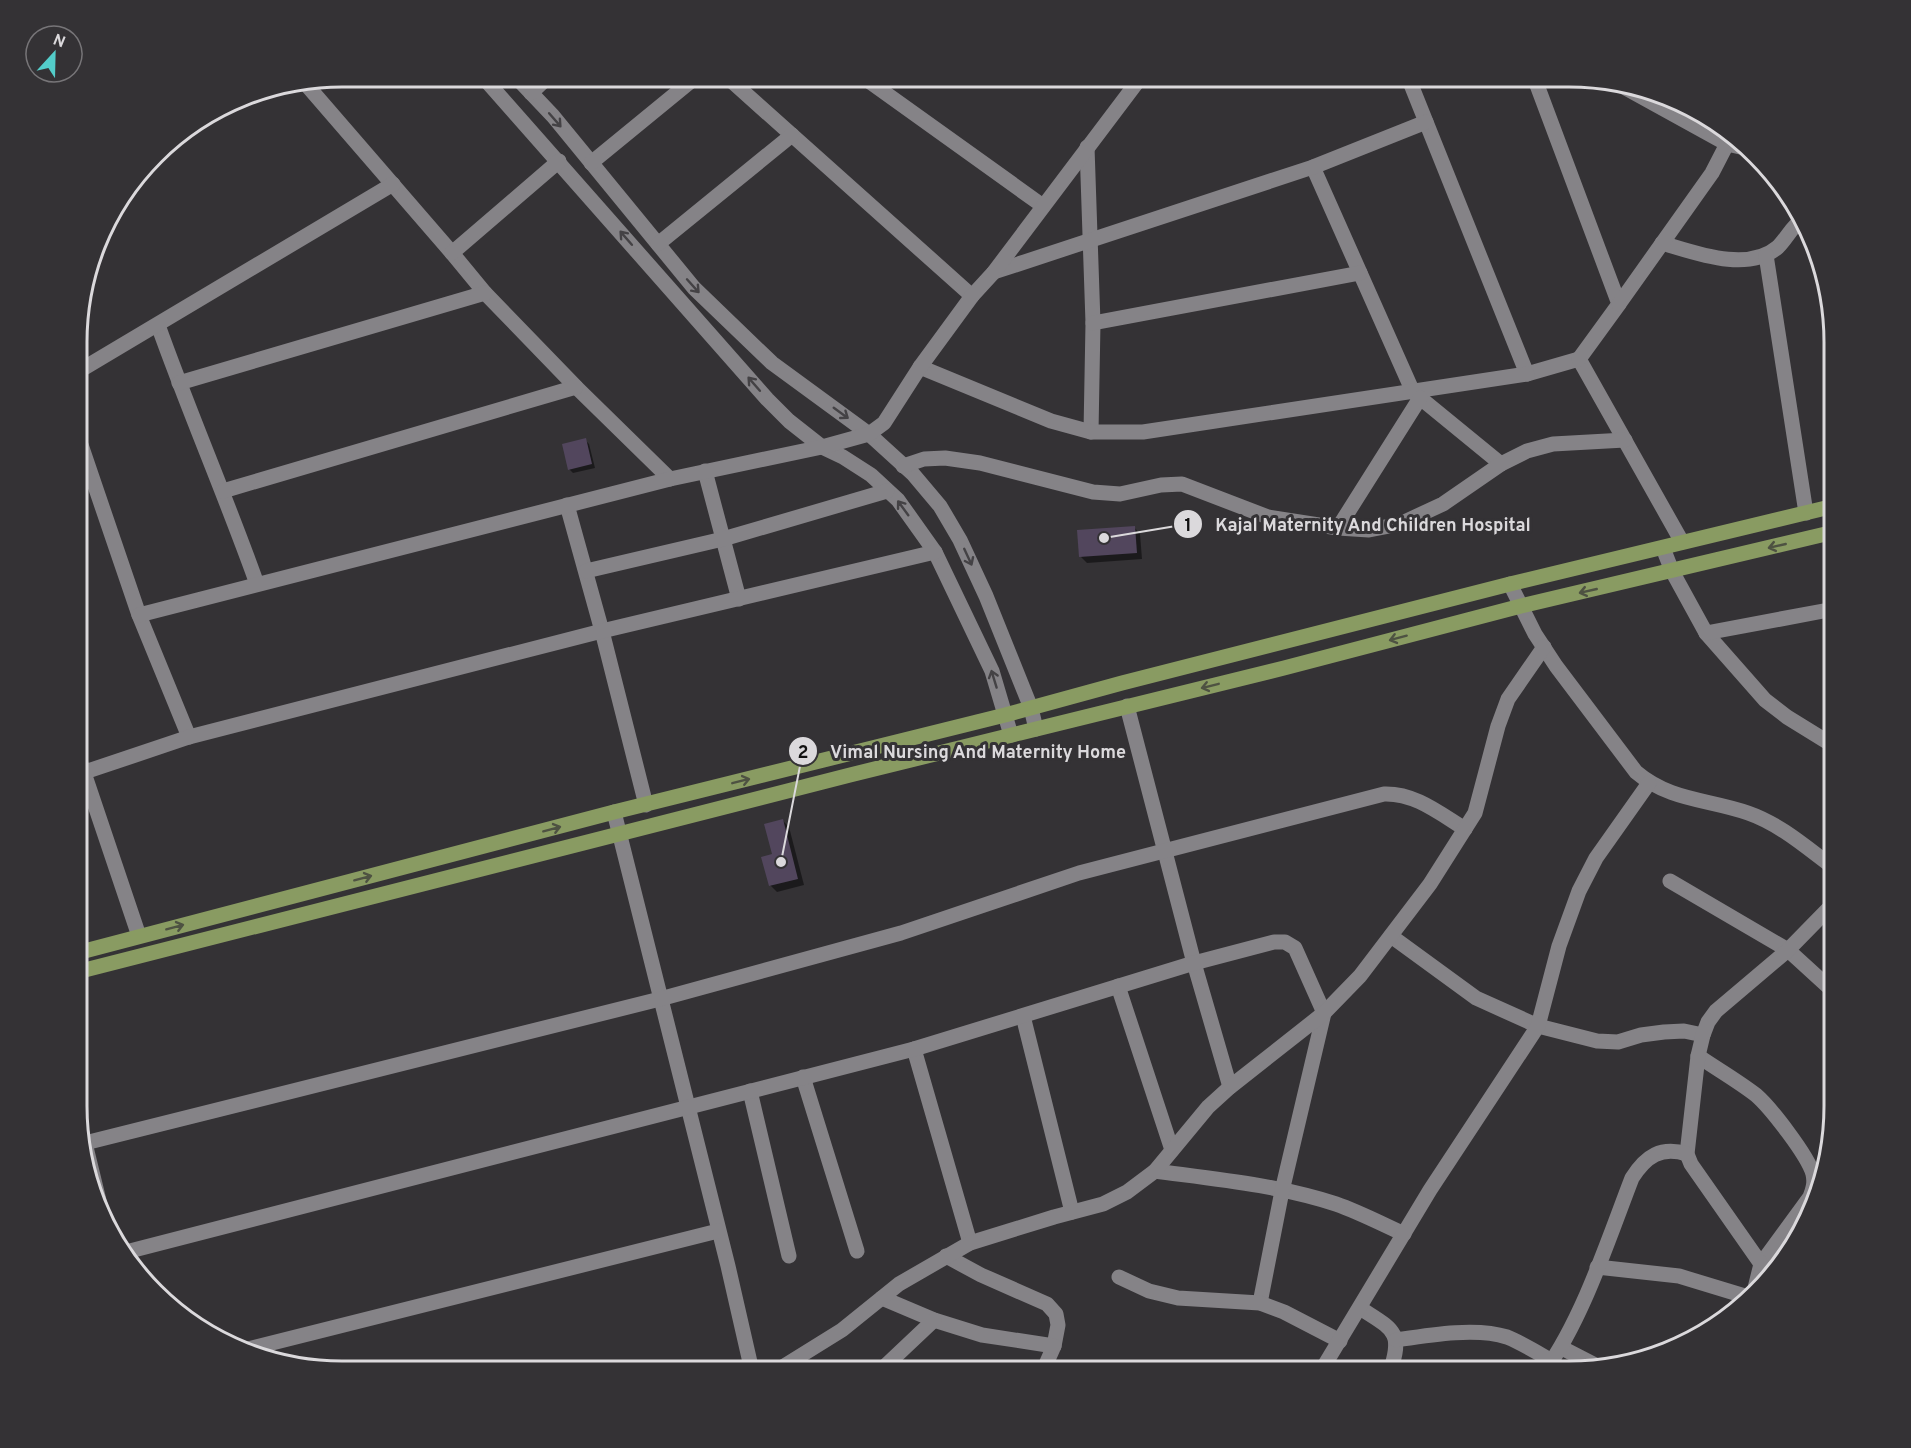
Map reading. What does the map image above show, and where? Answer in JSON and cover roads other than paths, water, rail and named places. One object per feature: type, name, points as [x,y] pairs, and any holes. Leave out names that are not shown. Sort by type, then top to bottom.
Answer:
[{"type":"main road","points":[[87,950],[614,812],[1005,716],[1510,584],[1824,508]]},
{"type":"main road","points":[[87,969],[619,833],[1284,668],[1521,606],[1824,534]]},
{"type":"street","points":[[493,87],[767,399],[789,421],[822,447],[871,475],[898,500],[934,552],[992,671],[1011,735]]},
{"type":"street","points":[[525,87],[591,162],[694,288],[772,363],[869,434],[940,506],[960,540],[986,596],[1031,708],[1036,729]]},
{"type":"street","points":[[531,93],[537,87]]},
{"type":"street","points":[[591,162],[684,87]]},
{"type":"street","points":[[738,87],[972,296]]},
{"type":"street","points":[[877,87],[1043,206]]},
{"type":"street","points":[[139,615],[670,479],[822,447],[869,434],[884,423],[972,296],[994,272],[1133,87]]},
{"type":"street","points":[[1412,87],[1527,374]]},
{"type":"street","points":[[1538,87],[1619,304]]},
{"type":"street","points":[[311,89],[485,293],[670,479]]},
{"type":"street","points":[[1646,100],[1730,145]]},
{"type":"street","points":[[994,272],[1313,167],[1426,123]]},
{"type":"street","points":[[658,244],[792,135]]},
{"type":"street","points":[[920,368],[1051,421],[1091,432],[1143,432],[1417,395],[1527,374],[1579,359],[1712,173],[1727,144]]},
{"type":"street","points":[[1088,147],[1093,323],[1091,432]]},
{"type":"street","points":[[453,253],[559,161]]},
{"type":"street","points":[[1313,167],[1417,395],[1501,465]]},
{"type":"street","points":[[87,366],[393,184]]},
{"type":"street","points":[[1662,243],[1713,257],[1749,260],[1766,255],[1779,246],[1797,226]]},
{"type":"street","points":[[1766,255],[1806,513]]},
{"type":"street","points":[[1093,323],[1360,273]]},
{"type":"street","points":[[179,382],[485,293]]},
{"type":"street","points":[[158,325],[258,584]]},
{"type":"street","points":[[1579,359],[1682,542]]},
{"type":"street","points":[[223,491],[576,387]]},
{"type":"street","points":[[1338,528],[1417,395]]},
{"type":"street","points":[[903,466],[924,459],[945,458],[980,463],[1093,492],[1120,494],[1161,485],[1182,484],[1268,517],[1338,528],[1369,530],[1400,524],[1443,504],[1501,465],[1527,451],[1553,444],[1625,440]]},
{"type":"street","points":[[87,462],[139,615],[189,736]]},
{"type":"street","points":[[705,471],[739,599]]},
{"type":"street","points":[[586,571],[723,539],[887,491]]},
{"type":"street","points":[[567,505],[603,631],[646,805]]},
{"type":"street","points":[[1663,548],[1672,571],[1706,633],[1765,700],[1824,740]]},
{"type":"street","points":[[87,771],[189,736],[603,631],[934,552]]},
{"type":"street","points":[[1510,584],[1544,647],[1636,772],[1649,783],[1673,795],[1748,813],[1771,823],[1824,861]]},
{"type":"street","points":[[1706,633],[1824,611]]},
{"type":"street","points":[[792,1361],[842,1330],[899,1284],[946,1256],[970,1244],[1103,1204],[1127,1192],[1155,1171],[1208,1107],[1230,1087],[1324,1013],[1360,976],[1391,936],[1430,884],[1476,813],[1498,726],[1508,699],[1544,647]]},
{"type":"street","points":[[1127,706],[1194,963],[1230,1087]]},
{"type":"street","points":[[87,778],[139,936]]},
{"type":"street","points":[[1327,1361],[1430,1190],[1538,1026],[1558,945],[1579,891],[1596,858],[1649,783]]},
{"type":"street","points":[[90,1142],[660,999],[901,933],[1079,873],[1384,795],[1399,794],[1413,798],[1465,829]]},
{"type":"street","points":[[614,812],[750,1361]]},
{"type":"street","points":[[1670,881],[1788,950],[1824,983]]},
{"type":"street","points":[[1761,1264],[1691,1164],[1687,1154],[1698,1056],[1702,1035],[1716,1011],[1788,950],[1824,913]]},
{"type":"street","points":[[1391,936],[1476,998],[1538,1026],[1597,1041],[1618,1041],[1664,1032],[1702,1035]]},
{"type":"street","points":[[132,1250],[914,1049],[1194,963],[1274,942],[1285,942],[1295,948],[1324,1013],[1282,1191],[1260,1303]]},
{"type":"street","points":[[1118,986],[1172,1150]]},
{"type":"street","points":[[1023,1016],[1072,1212]]},
{"type":"street","points":[[914,1049],[970,1244]]},
{"type":"street","points":[[1698,1056],[1757,1096],[1774,1114],[1808,1162],[1813,1178]]},
{"type":"street","points":[[803,1077],[856,1251]]},
{"type":"street","points":[[750,1091],[789,1256]]},
{"type":"street","points":[[1552,1361],[1562,1348],[1632,1178],[1639,1167],[1648,1159],[1665,1151],[1675,1150],[1687,1154]]},
{"type":"street","points":[[1155,1171],[1247,1184],[1338,1205],[1404,1234]]},
{"type":"street","points":[[1758,1277],[1761,1264],[1805,1204]]},
{"type":"street","points":[[258,1346],[718,1231]]},
{"type":"street","points":[[946,1256],[981,1275],[1047,1304],[1056,1314],[1058,1325],[1054,1346],[1047,1361]]},
{"type":"street","points":[[1597,1267],[1679,1276],[1740,1295]]},
{"type":"street","points":[[1119,1278],[1149,1291],[1178,1298],[1260,1303],[1284,1312],[1340,1341]]},
{"type":"street","points":[[882,1298],[934,1320],[982,1335],[1054,1346]]},
{"type":"street","points":[[1360,1308],[1392,1331],[1396,1340],[1393,1361]]},
{"type":"street","points":[[891,1361],[934,1320]]},
{"type":"street","points":[[1396,1340],[1476,1333],[1495,1335],[1508,1338],[1541,1361]]},
{"type":"street","points":[[1562,1348],[1585,1360]]},
{"type":"place","name":"Kajal Maternity And Children Hospital","points":[[1104,538]]},
{"type":"place","name":"Vimal Nursing And Maternity Home","points":[[781,862]]}]
